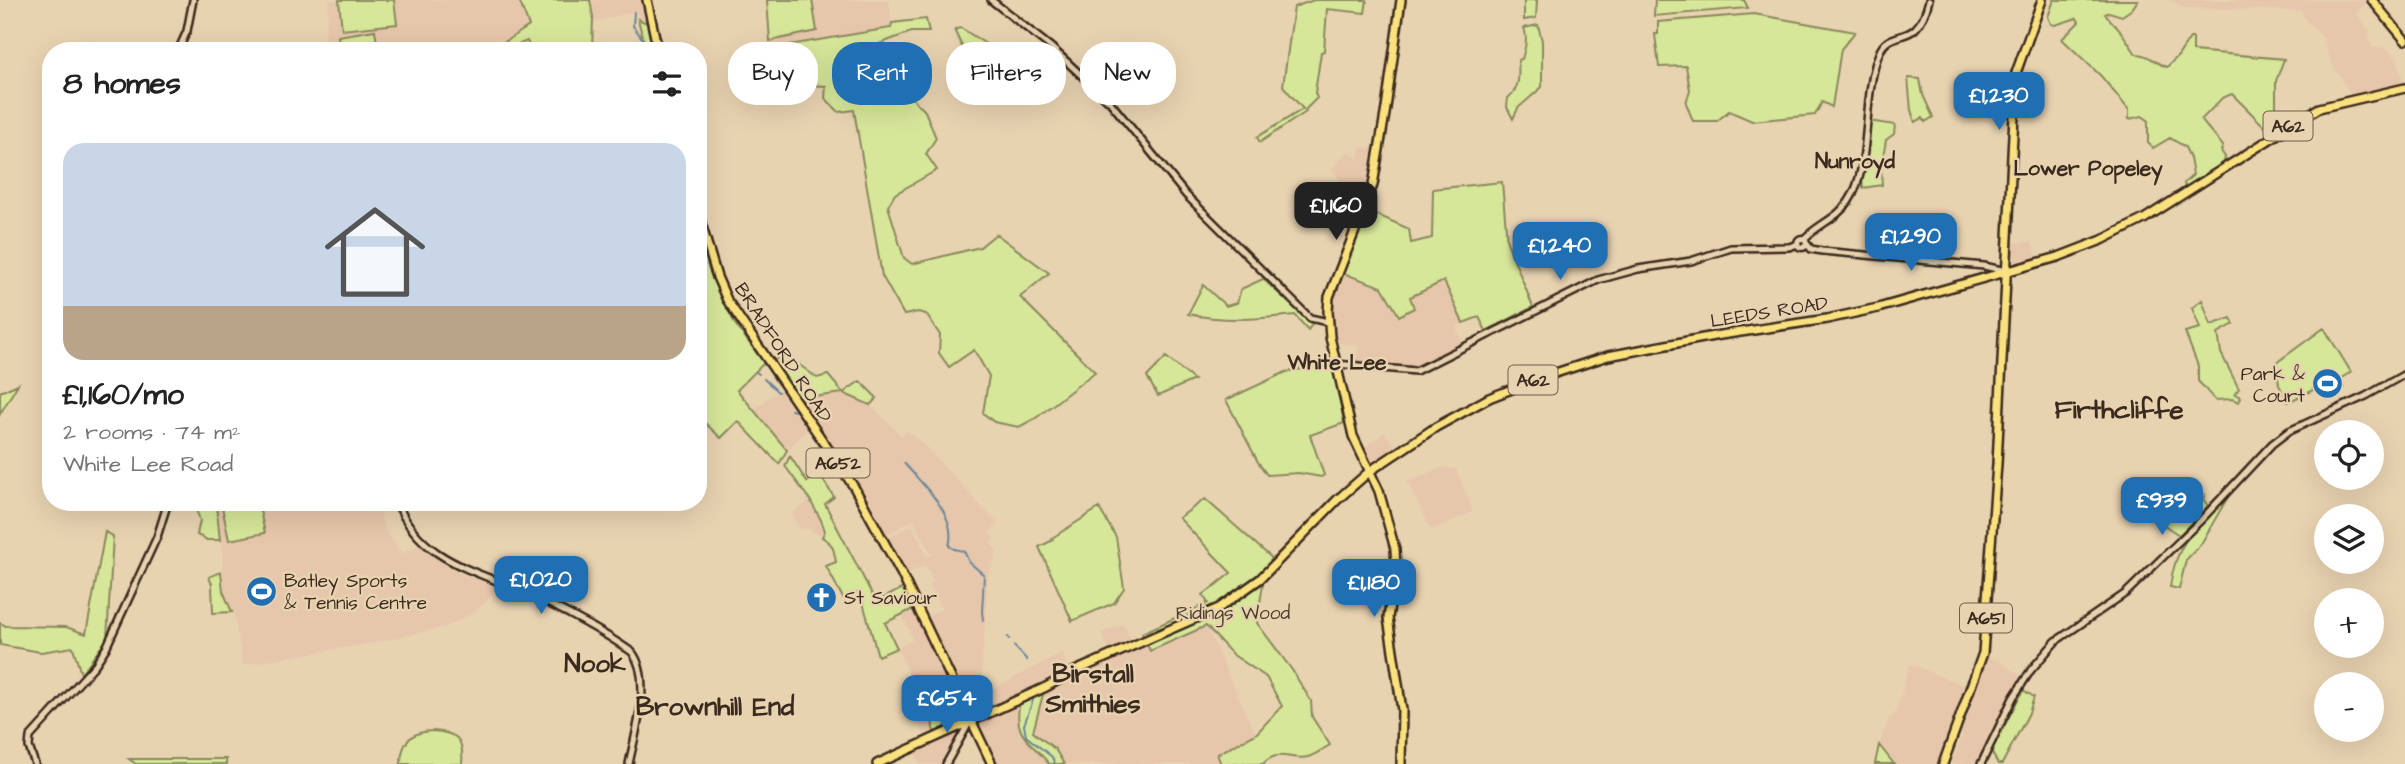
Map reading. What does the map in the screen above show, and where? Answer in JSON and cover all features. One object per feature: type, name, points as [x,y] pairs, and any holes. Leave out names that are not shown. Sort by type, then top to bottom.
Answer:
[{"type":"main road","points":[[647,0],[656,42]]},
{"type":"main road","points":[[1401,0],[1373,185],[1329,297],[1328,322],[1353,436],[1379,491],[1396,559],[1388,618],[1402,710],[1401,764]]},
{"type":"main road","points":[[2007,272],[2016,73],[2042,0]]},
{"type":"main road","points":[[2372,0],[2405,40]]},
{"type":"main road","name":"LEEDS ROAD","points":[[1370,471],[1436,427],[1489,398],[1540,377],[1596,359],[1714,335],[1827,319],[1943,291],[2102,240],[2144,219],[2319,108],[2405,88]]},
{"type":"main road","name":"BRADFORD ROAD","points":[[707,240],[727,300],[854,487],[901,573],[992,764]]},
{"type":"main road","name":"A651","points":[[1943,764],[1983,653],[2007,272]]},
{"type":"main road","name":"A62","points":[[877,764],[1073,672],[1219,608],[1260,579],[1337,500],[1370,471]]},
{"type":"street","points":[[182,42],[193,0]]},
{"type":"street","points":[[991,0],[1052,48],[1110,102],[1186,195],[1310,317],[1328,322]]},
{"type":"street","points":[[1336,364],[1416,371],[1598,280],[1638,269],[1691,261],[1731,248],[1789,247],[1798,244],[1802,248],[1805,242],[1839,212],[1857,187],[1868,98],[1881,50],[1892,37],[1915,29],[1929,0]]},
{"type":"street","points":[[1805,242],[1811,249],[1822,251],[1997,267],[2007,272]]},
{"type":"street","points":[[1981,764],[2013,698],[2031,670],[2056,641],[2126,593],[2201,520],[2272,444],[2288,431],[2366,396],[2405,374]]},
{"type":"street","points":[[34,764],[29,747],[30,737],[106,648],[157,537],[165,511]]},
{"type":"street","points":[[400,511],[403,519],[419,538],[453,564],[523,592],[632,652],[639,662],[643,682],[629,764]]},
{"type":"street","points":[[946,764],[971,720]]},
{"type":"shaded area","points":[[329,0],[519,0],[530,26],[505,42],[324,42]]},
{"type":"shaded area","points":[[590,0],[642,0],[647,23],[638,19],[636,11],[593,22]]},
{"type":"shaded area","points":[[767,0],[889,0],[892,28],[807,42],[770,42]]},
{"type":"shaded area","points":[[2170,0],[2370,0],[2356,13],[2369,31],[2371,48],[2386,48],[2397,58],[2405,88],[2354,100],[2331,62],[2321,35],[2307,22],[2301,11],[2183,8]]},
{"type":"shaded area","points":[[1361,147],[1377,148],[1364,197],[1345,186],[1331,169],[1348,151],[1358,158]]},
{"type":"shaded area","points":[[2012,242],[2032,242],[2038,260],[2021,265],[2014,262],[2011,258]]},
{"type":"shaded area","points":[[1342,273],[1409,297],[1444,281],[1463,323],[1456,327],[1463,343],[1419,366],[1392,368],[1356,362],[1358,346],[1336,343],[1331,322],[1334,299]]},
{"type":"shaded area","points":[[781,388],[810,427],[787,450],[754,409]]},
{"type":"shaded area","points":[[843,393],[870,405],[901,435],[907,430],[998,524],[989,533],[994,539],[990,543],[998,551],[988,576],[981,687],[995,688],[1062,652],[1069,670],[978,715],[969,710],[925,617],[942,609],[929,584],[933,582],[925,566],[905,574],[887,538],[912,525],[927,556],[932,555],[913,520],[884,536],[798,399]]},
{"type":"shaded area","points":[[1385,432],[1395,446],[1371,467],[1362,449]]},
{"type":"shaded area","points":[[1443,467],[1456,469],[1473,512],[1431,530],[1407,481]]},
{"type":"shaded area","points":[[810,500],[825,532],[822,537],[808,528],[800,529],[791,514]]},
{"type":"shaded area","points":[[217,511],[379,511],[386,532],[402,553],[421,543],[459,573],[496,586],[484,604],[446,627],[378,642],[243,665],[234,615],[223,591]]},
{"type":"shaded area","points":[[913,609],[950,687],[942,693],[932,716],[934,732],[925,736],[914,706],[920,701],[897,648],[913,640],[902,615]]},
{"type":"shaded area","points":[[1123,624],[1132,641],[1109,651],[1101,633]]},
{"type":"shaded area","points":[[1206,626],[1256,734],[1217,753],[1221,764],[1064,764],[1055,749],[1033,732],[1043,694],[1089,669],[1147,644],[1150,651]]},
{"type":"shaded area","points":[[1987,657],[1998,660],[2022,677],[1978,764],[1950,764],[1963,736],[1958,733]]},
{"type":"shaded area","points":[[1910,664],[1969,687],[1939,764],[1896,764],[1879,745],[1889,718],[1895,714]]},
{"type":"shaded area","points":[[1020,701],[1017,717],[1049,764],[996,764],[975,722]]},
{"type":"shaded area","points":[[960,731],[943,764],[920,764],[914,752]]},
{"type":"green space","points":[[339,0],[394,0],[397,24],[342,30]]},
{"type":"green space","points":[[519,0],[590,0],[592,42],[505,42],[529,26]]},
{"type":"green space","points":[[767,0],[812,0],[817,31],[770,41]]},
{"type":"green space","points":[[1314,0],[1367,0],[1365,13],[1327,9],[1324,51],[1321,52],[1315,93],[1317,98],[1306,112],[1260,142],[1257,137],[1303,109],[1283,86],[1294,7]]},
{"type":"green space","points":[[1524,0],[1537,0],[1536,18],[1524,20]]},
{"type":"green space","points":[[1655,0],[1744,0],[1748,8],[1654,16]]},
{"type":"green space","points":[[2054,0],[2138,0],[2132,9],[2122,16],[2109,12],[2105,14],[2136,54],[2145,55],[2167,67],[2190,38],[2193,38],[2193,51],[2284,59],[2276,81],[2276,123],[2267,129],[2232,94],[2222,98],[2201,120],[2223,146],[2221,151],[2225,157],[2224,162],[2189,188],[2185,187],[2184,183],[2193,175],[2185,147],[2170,138],[2153,148],[2148,143],[2148,120],[2142,116],[2129,119],[2129,110],[2101,76],[2062,39],[2079,22],[2077,18],[2051,24],[2048,17]]},
{"type":"green space","points":[[1754,14],[1855,32],[1841,49],[1832,107],[1822,102],[1815,115],[1752,121],[1729,111],[1717,121],[1693,121],[1686,103],[1690,90],[1686,66],[1659,67],[1655,34],[1658,34],[1658,22]]},
{"type":"green space","points":[[638,19],[647,23],[651,42],[644,42]]},
{"type":"green space","points":[[926,19],[929,32],[911,32],[884,42],[832,42],[832,105],[825,98],[826,86],[818,86],[818,42],[807,42],[891,28],[892,23]]},
{"type":"green space","points":[[1538,25],[1542,41],[1542,87],[1518,108],[1513,119],[1507,107],[1508,98],[1518,81],[1518,60],[1522,59],[1526,44],[1524,28]]},
{"type":"green space","points":[[961,28],[983,42],[960,42],[956,29]]},
{"type":"green space","points":[[375,30],[377,42],[339,42],[338,36]]},
{"type":"green space","points":[[1908,78],[1920,79],[1923,95],[1933,117],[1925,122],[1923,118],[1915,122]]},
{"type":"green space","points":[[832,105],[919,105],[925,111],[936,138],[926,154],[937,170],[895,194],[888,206],[904,258],[912,264],[980,247],[996,234],[1049,273],[1020,297],[1095,372],[1036,418],[1019,427],[994,422],[983,413],[989,376],[974,350],[949,367],[939,353],[940,335],[926,314],[918,312],[904,315],[882,276],[854,110],[839,112]]},
{"type":"green space","points":[[1868,121],[1895,125],[1894,134],[1886,140],[1881,169],[1882,185],[1863,188],[1862,180]]},
{"type":"green space","points":[[1502,182],[1507,242],[1533,307],[1486,331],[1479,317],[1463,323],[1444,281],[1410,297],[1414,308],[1399,316],[1382,287],[1342,273],[1366,213],[1371,212],[1409,229],[1411,243],[1432,238],[1433,189]]},
{"type":"green space","points":[[707,263],[735,324],[764,363],[737,390],[787,450],[779,464],[738,421],[721,438],[707,425]]},
{"type":"green space","points":[[1263,279],[1312,324],[1308,330],[1295,315],[1228,319],[1188,314],[1203,285],[1226,306],[1237,303],[1241,289]]},
{"type":"green space","points":[[2202,300],[2211,325],[2231,318],[2234,324],[2218,333],[2221,353],[2239,389],[2235,394],[2241,397],[2239,402],[2232,399],[2215,400],[2198,381],[2198,366],[2185,332],[2200,328],[2192,308]]},
{"type":"green space","points":[[2324,328],[2351,372],[2338,380],[2344,388],[2326,399],[2317,386],[2288,402],[2279,385],[2276,363]]},
{"type":"green space","points":[[785,354],[817,378],[828,375],[843,393],[798,399],[773,361]]},
{"type":"green space","points":[[1166,357],[1194,380],[1158,396],[1147,377]]},
{"type":"green space","points":[[1313,367],[1330,369],[1336,375],[1344,423],[1310,435],[1324,475],[1267,475],[1226,400],[1286,372]]},
{"type":"green space","points":[[860,381],[877,398],[870,405],[843,393]]},
{"type":"green space","points":[[18,384],[0,414],[0,392]]},
{"type":"green space","points":[[790,456],[807,482],[819,474],[834,497],[825,504],[876,602],[903,588],[913,609],[885,623],[897,648],[878,656],[860,592],[843,598],[826,566],[836,562],[832,547],[822,537],[825,531],[821,520],[785,466]]},
{"type":"green space","points":[[2190,483],[2205,495],[2203,499],[2208,506],[2179,535],[2155,519],[2154,512]]},
{"type":"green space","points":[[2229,495],[2201,544],[2186,560],[2179,589],[2170,587],[2177,557],[2183,545],[2198,525]]},
{"type":"green space","name":"Ridings Wood","points":[[1205,499],[1274,560],[1265,570],[1257,623],[1311,701],[1312,717],[1330,745],[1311,756],[1279,756],[1268,759],[1263,764],[1221,764],[1217,754],[1256,734],[1282,706],[1266,677],[1232,654],[1206,626],[1150,651],[1142,633],[1208,603],[1203,595],[1231,573],[1179,518]]},
{"type":"green space","points":[[1099,508],[1116,537],[1124,588],[1114,603],[1072,621],[1039,547]]},
{"type":"green space","points":[[196,511],[217,511],[220,540],[207,540],[197,535],[200,520]]},
{"type":"green space","points":[[223,511],[260,511],[265,533],[229,540]]},
{"type":"green space","points":[[105,532],[113,536],[107,639],[81,674],[73,647],[41,652],[0,645],[0,623],[6,626],[66,627],[86,634]]},
{"type":"green space","points":[[221,572],[223,591],[232,612],[213,613],[212,584],[209,577]]},
{"type":"green space","points":[[950,687],[963,714],[961,721],[934,732],[935,707]]},
{"type":"green space","points":[[2023,690],[2034,697],[2029,713],[2002,764],[1998,764],[1991,751]]},
{"type":"green space","points":[[1043,694],[1033,732],[1055,749],[1064,764],[1049,764],[1021,731],[1018,713],[1020,701]]},
{"type":"green space","points":[[419,733],[448,733],[458,739],[462,749],[462,764],[401,764],[401,756],[409,739]]},
{"type":"green space","points":[[1879,745],[1894,764],[1875,764]]},
{"type":"green space","points":[[129,759],[226,759],[226,764],[136,764]]},
{"type":"waterway","points":[[634,12],[633,26],[645,42]]},
{"type":"waterway","points":[[764,379],[778,392]]},
{"type":"waterway","points":[[791,410],[796,411]]},
{"type":"waterway","points":[[904,463],[944,512],[950,534],[949,546],[964,551],[969,562],[984,575],[983,620]]},
{"type":"waterway","points":[[1014,646],[1027,660]]},
{"type":"waterway","points":[[1034,697],[1024,725],[1026,736],[1052,757],[1055,764]]},
{"type":"place","name":"Park & Court","points":[[2328,384]]},
{"type":"place","name":"Batley Sports & Tennis Centre","points":[[261,591]]},
{"type":"place","name":"St Saviour","points":[[821,597]]},
{"type":"district","name":"Nunroyd","points":[[1855,161]]},
{"type":"district","name":"Lower Popeley","points":[[2088,168]]},
{"type":"district","name":"White Lee","points":[[1337,362]]},
{"type":"district","name":"Firthcliffe","points":[[2119,409]]},
{"type":"district","name":"Nook","points":[[595,663]]},
{"type":"district","name":"Birstall Smithies","points":[[1093,688]]},
{"type":"district","name":"Brownhill End","points":[[715,706]]}]
